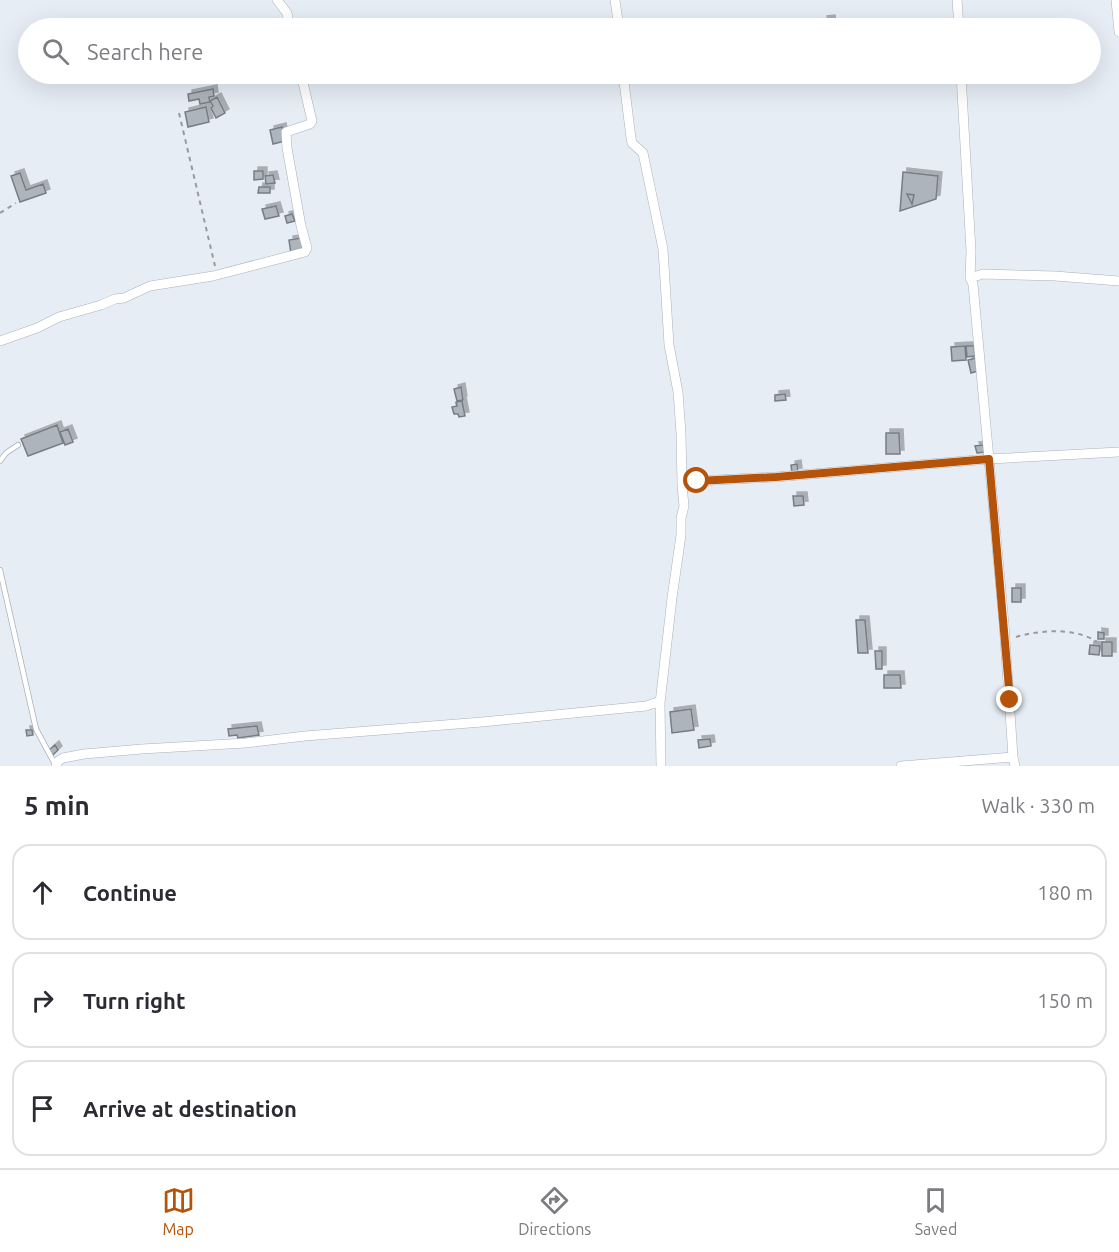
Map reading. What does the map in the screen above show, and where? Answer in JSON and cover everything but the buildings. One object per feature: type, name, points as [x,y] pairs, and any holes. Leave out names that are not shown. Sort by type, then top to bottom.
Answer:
[{"type":"street","points":[[277,0],[288,18]]},
{"type":"street","points":[[615,0],[618,18]]},
{"type":"street","points":[[957,0],[958,18]]},
{"type":"street","points":[[1116,0],[1119,32]]},
{"type":"street","points":[[0,341],[37,328],[59,317],[124,298],[150,286],[217,275],[305,252],[307,248],[301,226],[286,132],[310,124],[312,121],[303,84]]},
{"type":"street","points":[[623,84],[632,143],[643,153],[663,249],[669,345],[678,392],[681,433],[684,506],[660,703],[661,766]]},
{"type":"street","points":[[901,766],[1014,762],[989,459],[973,284],[970,278],[971,251],[962,84]]},
{"type":"street","points":[[970,278],[983,274],[1119,280]]},
{"type":"street","points":[[682,485],[697,481],[776,477],[989,459],[1119,452]]},
{"type":"street","points":[[56,766],[63,758],[84,754],[246,743],[660,703]]},
{"type":"lane","points":[[0,461],[6,453],[18,445]]},
{"type":"lane","points":[[0,570],[36,729],[56,766]]},
{"type":"path","points":[[179,113],[217,275]]},
{"type":"path","points":[[0,213],[16,203]]},
{"type":"path","points":[[1004,641],[1030,633],[1063,632],[1088,636],[1097,642]]},
{"type":"route","points":[[697,481],[776,477],[989,459],[1010,700]]}]
